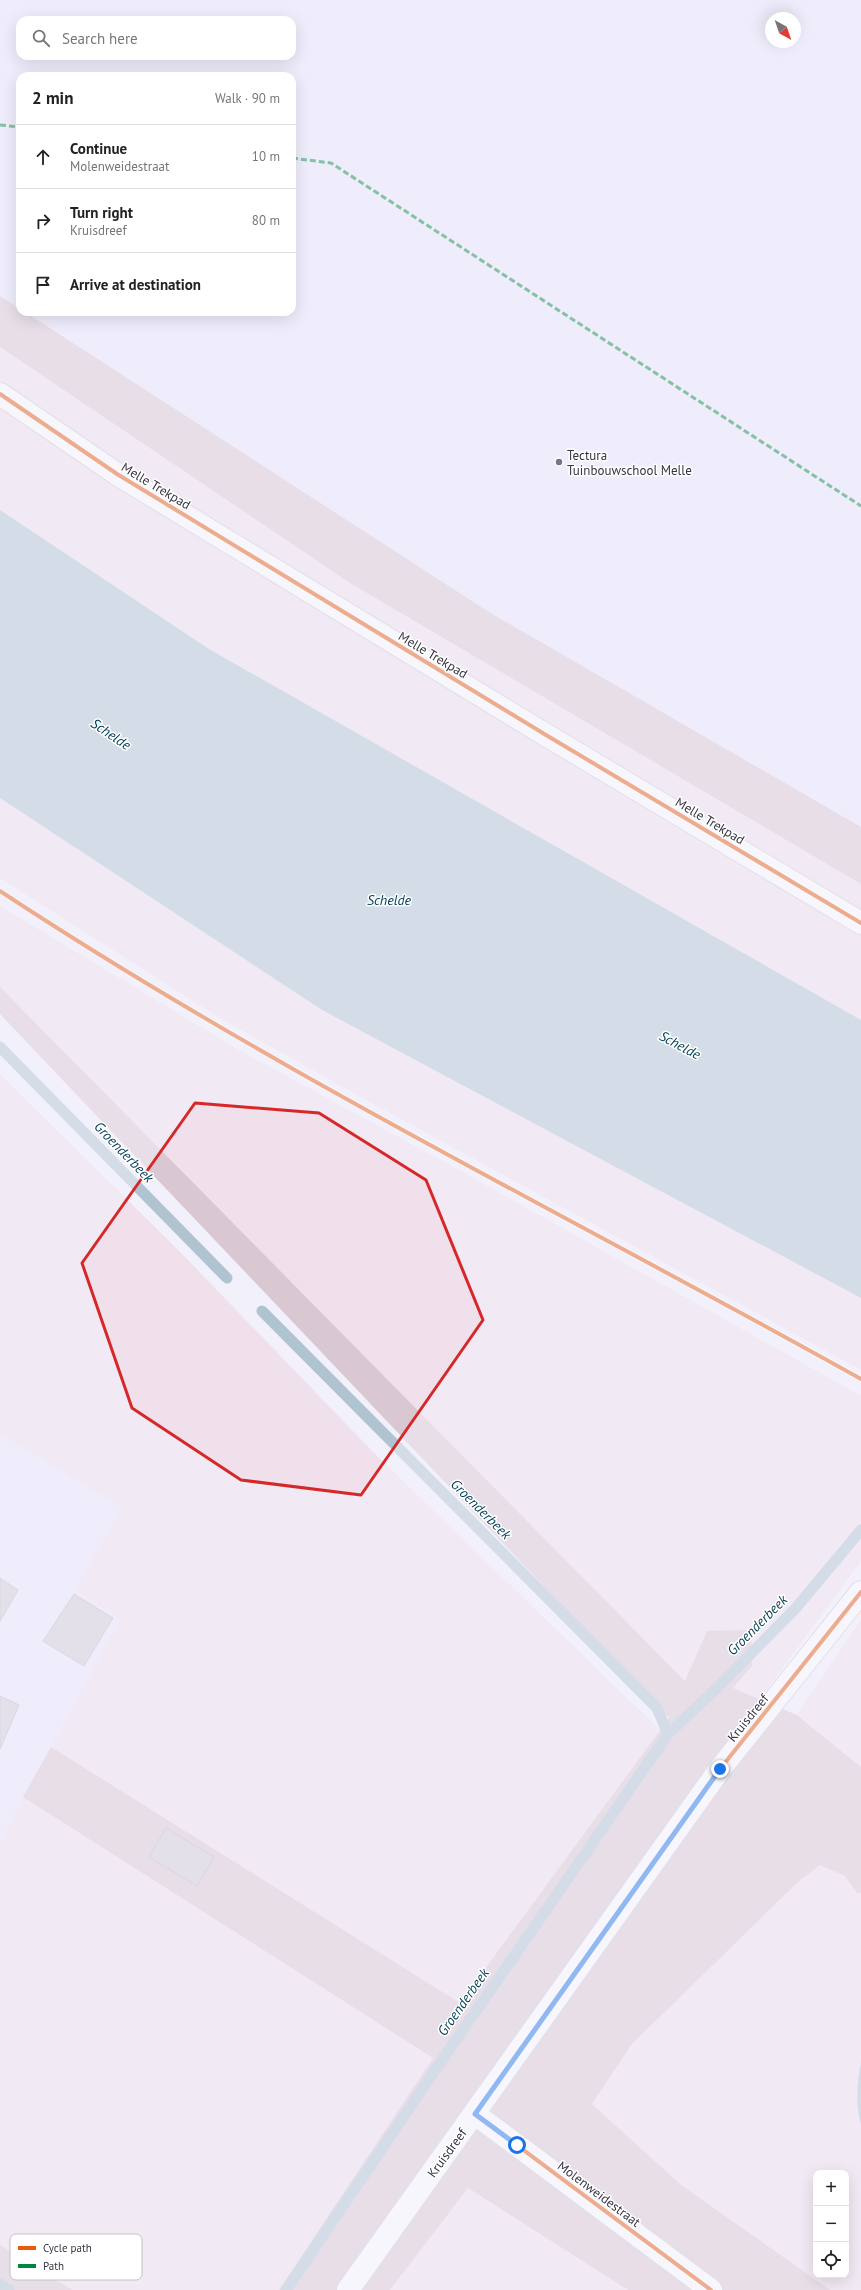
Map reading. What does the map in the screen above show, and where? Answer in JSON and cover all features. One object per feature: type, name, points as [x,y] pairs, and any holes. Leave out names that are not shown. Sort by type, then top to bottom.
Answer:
[{"type":"street","name":"Melle Trekpad","points":[[0,394],[117,474],[546,735],[861,923]]},
{"type":"street","name":"Kruisdreef","points":[[348,2290],[720,1769],[861,1592]]},
{"type":"street","name":"Molenweidestraat","points":[[475,2114],[711,2290]]},
{"type":"highlighted area","points":[[195,1103],[319,1113],[426,1180],[483,1320],[361,1495],[241,1480],[132,1408],[82,1263]]},
{"type":"shaded area","name":"Tectura Tuinbouwschool Melle","points":[[0,0],[861,0],[861,827],[489,612],[31,316],[296,316],[296,72],[16,72],[16,306],[0,296]]},
{"type":"shaded area","points":[[0,296],[16,306],[16,316],[31,316],[489,612],[861,827],[861,884],[350,583],[0,347]]},
{"type":"shaded area","points":[[0,347],[350,583],[861,884],[861,1020],[209,649],[0,510]]},
{"type":"shaded area","points":[[0,798],[322,1010],[861,1298],[861,1370],[368,1101],[218,1017],[0,878]]},
{"type":"shaded area","points":[[0,906],[239,1050],[459,1170],[861,1396],[861,1561],[760,1699],[733,1688],[752,1666],[707,1632],[685,1681],[0,987]]},
{"type":"shaded area","points":[[0,987],[685,1681],[707,1631],[751,1630],[752,1666],[733,1688],[797,1715],[861,1767],[861,1893],[857,1893],[845,1876],[820,1865],[799,1881],[632,2044],[592,2104],[680,2184],[830,2290],[628,2290],[468,2188],[390,2290],[279,2290],[433,2058],[23,1797],[51,1747],[460,2003],[669,1718],[0,1014]]},
{"type":"shaded area","points":[[0,1074],[184,1256],[374,1453],[660,1730],[460,2003],[51,1747],[120,1619],[74,1590],[122,1508],[0,1434]]},
{"type":"shaded area","points":[[0,1434],[122,1508],[74,1590],[120,1619],[0,1842]]},
{"type":"shaded area","points":[[861,1620],[861,1767],[797,1714]]},
{"type":"shaded area","points":[[23,1797],[433,2058],[279,2290],[72,2290],[56,2280],[142,2280],[142,2234],[10,2234],[10,2251],[0,2245],[0,1842]]},
{"type":"shaded area","points":[[820,1865],[845,1876],[857,1893],[861,1893],[861,2062],[857,2094],[861,2125],[861,2290],[830,2290],[813,2278],[849,2278],[849,2170],[813,2170],[813,2278],[680,2184],[592,2104],[632,2044],[799,1881]]},
{"type":"shaded area","points":[[468,2188],[628,2290],[390,2290]]},
{"type":"shaded area","points":[[0,2245],[10,2251],[10,2280],[56,2280],[72,2290],[0,2290]]},
{"type":"water","name":"Schelde","points":[[0,510],[209,649],[861,1020],[861,1298],[322,1010],[0,798]]},
{"type":"water","points":[[861,2062],[861,2125],[857,2094]]},
{"type":"building","points":[[0,1578],[18,1590],[0,1621]]},
{"type":"building","points":[[74,1594],[113,1618],[84,1666],[43,1641]]},
{"type":"building","points":[[0,1696],[19,1705],[0,1749]]},
{"type":"building","points":[[166,1828],[214,1857],[197,1886],[149,1857]]},
{"type":"waterway","name":"Groenderbeek","points":[[0,1047],[227,1278]]},
{"type":"waterway","name":"Groenderbeek","points":[[262,1311],[657,1708],[668,1734],[442,2060],[286,2290]]},
{"type":"waterway","name":"Groenderbeek","points":[[668,1734],[719,1686],[795,1609],[861,1530]]},
{"type":"waterway","name":"Groenderbeek","points":[[0,2284],[9,2290]]},
{"type":"marked path","points":[[0,125],[16,127]]},
{"type":"marked path","points":[[296,159],[331,163],[861,506]]},
{"type":"cycle path","points":[[0,394],[117,474],[546,735],[861,923]]},
{"type":"cycle path","points":[[0,891],[104,958],[318,1083],[861,1379]]},
{"type":"cycle path","points":[[711,2290],[475,2114],[720,1769],[861,1592]]},
{"type":"place","name":"Tectura Tuinbouwschool Melle","points":[[559,462]]},
{"type":"route","points":[[517,2145],[475,2114],[720,1769]]}]
